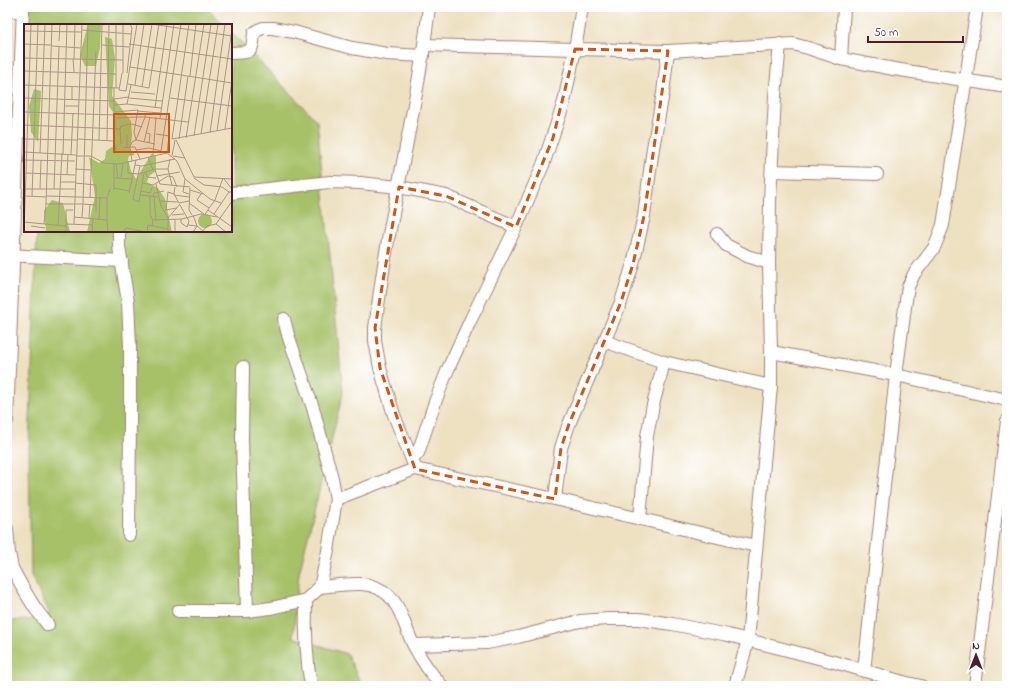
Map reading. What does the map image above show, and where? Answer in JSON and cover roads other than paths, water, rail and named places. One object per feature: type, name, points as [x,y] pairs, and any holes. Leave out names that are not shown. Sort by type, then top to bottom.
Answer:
[{"type":"street","points":[[414,463],[394,415],[380,368],[375,328],[393,214],[423,51],[429,7]]},
{"type":"street","points":[[414,463],[415,456],[418,453],[448,369],[516,227],[553,138],[564,102],[582,7]]},
{"type":"street","points":[[841,59],[844,7]]},
{"type":"street","points":[[864,671],[896,376],[908,287],[914,274],[934,248],[943,225],[977,7]]},
{"type":"street","points":[[7,11],[23,9],[23,65],[10,255],[7,421]]},
{"type":"street","points":[[232,53],[250,51],[253,47],[254,33],[263,28],[273,28],[294,32],[352,48],[387,54],[423,51],[575,49],[668,51],[793,44],[841,59],[1007,87]]},
{"type":"street","points":[[735,686],[748,640],[771,386],[769,263],[770,201],[775,96],[780,44]]},
{"type":"street","points":[[555,499],[563,442],[576,404],[621,302],[633,264],[644,216],[653,148],[663,94],[668,51]]},
{"type":"street","points":[[772,171],[876,174]]},
{"type":"street","points":[[232,193],[330,182],[399,187],[446,196],[516,227]]},
{"type":"street","points":[[119,232],[119,247],[128,302],[130,346],[129,535]]},
{"type":"street","points":[[717,234],[726,245],[747,256],[769,263]]},
{"type":"street","points":[[10,255],[122,261]]},
{"type":"street","points":[[178,612],[247,611],[270,608],[306,600],[320,587],[328,550],[336,499],[332,478],[313,408],[284,319]]},
{"type":"street","points":[[604,341],[664,362],[771,386]]},
{"type":"street","points":[[771,352],[896,376],[1007,400]]},
{"type":"street","points":[[640,519],[647,436],[664,362]]},
{"type":"street","points":[[243,367],[242,439],[247,611]]},
{"type":"street","points":[[975,686],[1007,421]]},
{"type":"street","points":[[336,499],[414,463],[555,499],[756,546]]},
{"type":"street","points":[[7,529],[12,568],[32,602],[48,625]]},
{"type":"street","points":[[320,587],[367,585],[382,590],[393,599],[425,665],[442,686]]},
{"type":"street","points":[[306,600],[305,631],[311,686]]},
{"type":"street","points":[[414,645],[487,643],[518,637],[580,621],[639,619],[672,624],[748,640],[864,671],[898,684],[921,686]]}]
